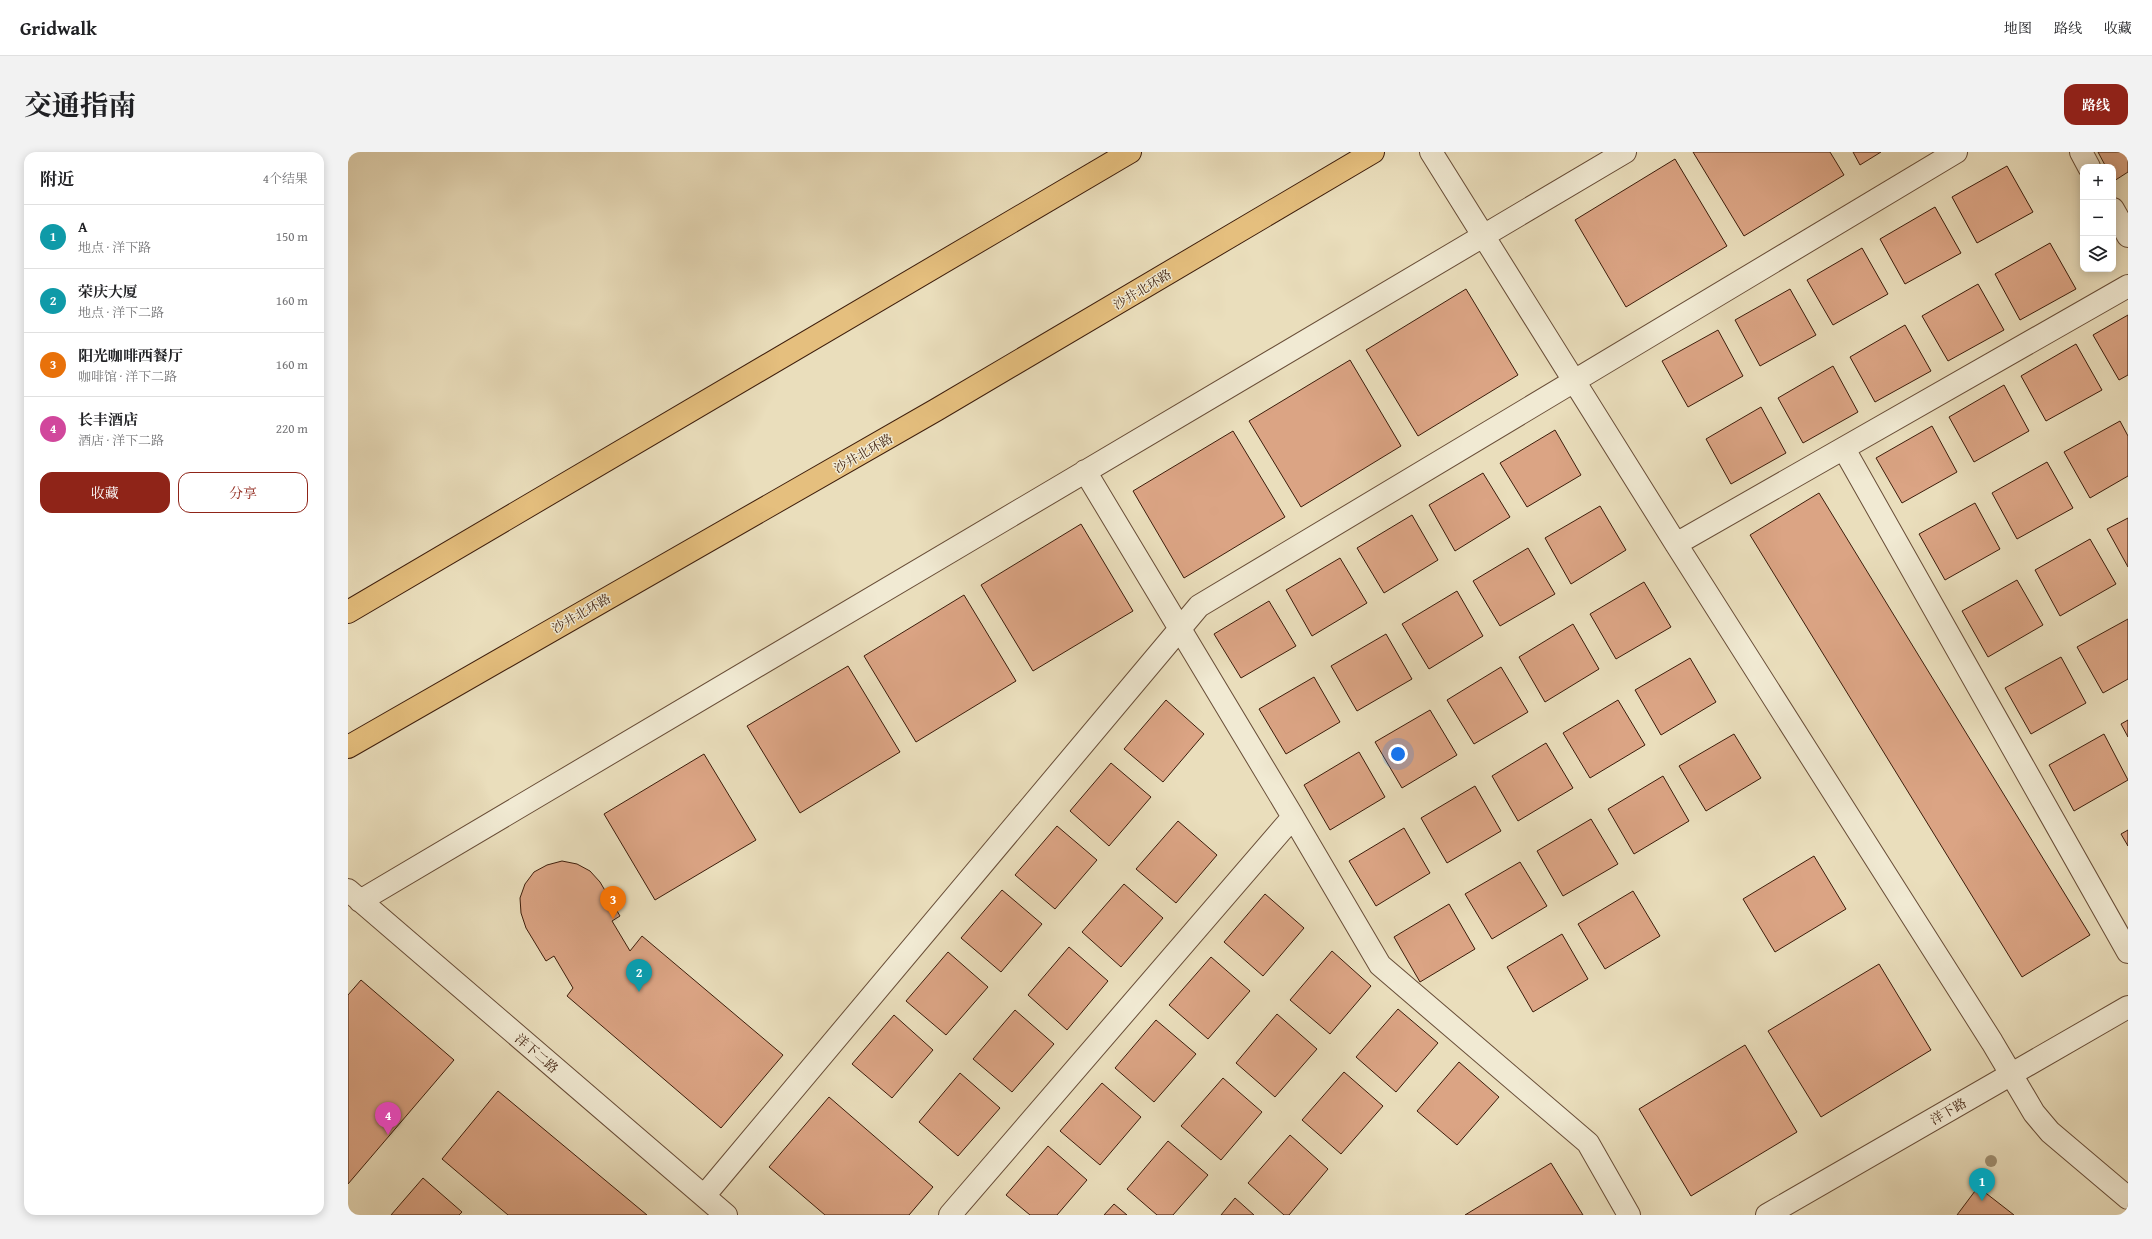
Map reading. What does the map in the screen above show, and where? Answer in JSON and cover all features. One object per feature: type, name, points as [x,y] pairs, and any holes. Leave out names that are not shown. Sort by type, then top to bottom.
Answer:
[{"type":"main road","points":[[348,612],[1130,152]]},
{"type":"main road","name":"沙井北环路","points":[[348,747],[936,410],[1373,152]]},
{"type":"street","points":[[1431,152],[1676,544],[2011,1074],[2034,1113],[2050,1132],[2128,1198]]},
{"type":"street","points":[[354,895],[1085,472],[1625,152]]},
{"type":"street","points":[[704,1196],[1199,606],[1956,152]]},
{"type":"street","points":[[2081,152],[2087,164]]},
{"type":"street","points":[[2116,214],[2128,236]]},
{"type":"street","points":[[1676,544],[2128,286]]},
{"type":"street","points":[[1844,449],[2128,952]]},
{"type":"street","points":[[1085,472],[1293,817],[1380,965],[1588,1143],[1629,1215]]},
{"type":"street","points":[[950,1215],[1293,817]]},
{"type":"street","name":"洋下二路","points":[[354,895],[726,1215]]},
{"type":"street","name":"洋下路","points":[[1767,1215],[2128,1007]]},
{"type":"building","points":[[1693,152],[1830,152],[1844,175],[1744,236]]},
{"type":"building","points":[[1853,152],[1881,152],[1860,165]]},
{"type":"building","points":[[2098,152],[2128,152],[2128,172],[2116,180],[2116,164],[2104,164]]},
{"type":"building","points":[[1675,159],[1727,246],[1626,307],[1575,220]]},
{"type":"building","points":[[2007,166],[2033,212],[1977,243],[1952,197]]},
{"type":"building","points":[[1935,207],[1961,253],[1905,284],[1880,239]]},
{"type":"building","points":[[2050,243],[2076,289],[2020,320],[1995,274]]},
{"type":"building","points":[[1862,248],[1888,294],[1833,325],[1807,280]]},
{"type":"building","points":[[1978,284],[2004,330],[1948,361],[1922,316]]},
{"type":"building","points":[[1466,289],[1518,375],[1418,436],[1366,350]]},
{"type":"building","points":[[1790,289],[1816,335],[1760,366],[1735,320]]},
{"type":"building","points":[[2128,315],[2128,375],[2119,380],[2093,335]]},
{"type":"building","points":[[1905,325],[1931,371],[1875,402],[1850,357]]},
{"type":"building","points":[[1718,330],[1743,376],[1688,407],[1662,361]]},
{"type":"building","points":[[2076,344],[2102,390],[2046,421],[2021,376]]},
{"type":"building","points":[[1350,360],[1401,446],[1301,507],[1249,421]]},
{"type":"building","points":[[1833,366],[1858,412],[1803,443],[1778,398]]},
{"type":"building","points":[[2004,385],[2029,431],[1974,462],[1949,417]]},
{"type":"building","points":[[1761,407],[1786,453],[1731,484],[1706,439]]},
{"type":"building","points":[[2120,421],[2128,436],[2128,476],[2090,498],[2064,452]]},
{"type":"building","points":[[1932,426],[1957,472],[1902,503],[1876,458]]},
{"type":"building","points":[[1555,430],[1581,475],[1527,507],[1500,463]]},
{"type":"building","points":[[1233,431],[1285,517],[1184,578],[1133,491]]},
{"type":"building","points":[[2047,462],[2073,508],[2017,539],[1992,493]]},
{"type":"building","points":[[1483,473],[1510,517],[1455,551],[1429,505]]},
{"type":"building","points":[[1819,493],[2090,935],[2022,977],[1750,535]]},
{"type":"building","points":[[1975,503],[2000,549],[1945,580],[1919,534]]},
{"type":"building","points":[[1600,506],[1626,550],[1571,584],[1545,538]]},
{"type":"building","points":[[1412,515],[1438,560],[1384,593],[1357,548]]},
{"type":"building","points":[[2128,518],[2128,567],[2107,529]]},
{"type":"building","points":[[1081,524],[1133,611],[1033,671],[981,585]]},
{"type":"building","points":[[2090,539],[2116,584],[2060,616],[2035,570]]},
{"type":"building","points":[[1528,548],[1555,594],[1500,626],[1473,581]]},
{"type":"building","points":[[1340,558],[1367,603],[1312,636],[1286,590]]},
{"type":"building","points":[[2017,580],[2043,625],[1988,657],[1962,611]]},
{"type":"building","points":[[1644,582],[1671,627],[1616,659],[1590,614]]},
{"type":"building","points":[[1457,591],[1483,636],[1429,669],[1402,624]]},
{"type":"building","points":[[964,595],[1016,681],[916,742],[864,656]]},
{"type":"building","points":[[1269,601],[1296,646],[1241,678],[1214,634]]},
{"type":"building","points":[[2128,619],[2128,679],[2103,693],[2077,647]]},
{"type":"building","points":[[1573,624],[1599,669],[1545,702],[1519,657]]},
{"type":"building","points":[[1386,634],[1412,679],[1357,711],[1331,666]]},
{"type":"building","points":[[2061,657],[2086,703],[2031,734],[2005,688]]},
{"type":"building","points":[[1690,658],[1716,702],[1661,735],[1635,690]]},
{"type":"building","points":[[848,666],[900,752],[800,813],[747,726]]},
{"type":"building","points":[[1501,667],[1528,712],[1474,744],[1447,700]]},
{"type":"building","points":[[1314,677],[1340,722],[1286,754],[1259,709]]},
{"type":"building","points":[[1166,700],[1204,734],[1163,782],[1124,749]]},
{"type":"building","points":[[1618,700],[1645,745],[1590,778],[1563,733]]},
{"type":"building","points":[[1430,710],[1457,755],[1402,788],[1375,742]]},
{"type":"building","points":[[2128,720],[2128,737],[2121,724]]},
{"type":"building","points":[[1734,734],[1761,778],[1706,811],[1679,766]]},
{"type":"building","points":[[2104,734],[2128,780],[2074,811],[2049,765]]},
{"type":"building","points":[[1546,743],[1573,788],[1518,821],[1492,776]]},
{"type":"building","points":[[1359,752],[1385,797],[1330,830],[1304,785]]},
{"type":"building","points":[[704,754],[756,840],[655,900],[604,814]]},
{"type":"building","points":[[1111,763],[1151,797],[1109,846],[1070,811]]},
{"type":"building","points":[[1663,776],[1689,821],[1634,854],[1608,809]]},
{"type":"building","points":[[1475,786],[1501,831],[1447,863],[1421,818]]},
{"type":"building","points":[[1591,819],[1618,864],[1563,896],[1537,851]]},
{"type":"building","points":[[1178,821],[1217,855],[1176,903],[1136,869]]},
{"type":"building","points":[[1057,826],[1097,860],[1055,909],[1015,875]]},
{"type":"building","points":[[1404,828],[1430,873],[1376,906],[1349,861]]},
{"type":"building","points":[[2128,830],[2128,846],[2121,834]]},
{"type":"building","points":[[1814,856],[1846,909],[1775,952],[1743,899]]},
{"type":"building","points":[[562,861],[577,864],[590,871],[600,882],[620,916],[612,921],[630,951],[642,936],[783,1055],[721,1128],[567,996],[573,988],[554,956],[546,961],[526,928],[521,913],[520,898],[525,884],[534,872],[547,865]]},
{"type":"building","points":[[1520,862],[1547,906],[1492,939],[1465,894]]},
{"type":"building","points":[[1124,884],[1163,918],[1121,967],[1082,932]]},
{"type":"building","points":[[1002,890],[1042,924],[1001,972],[961,938]]},
{"type":"building","points":[[1633,891],[1660,936],[1605,969],[1578,924]]},
{"type":"building","points":[[1265,894],[1304,928],[1263,976],[1224,942]]},
{"type":"building","points":[[1449,904],[1475,949],[1420,982],[1394,937]]},
{"type":"building","points":[[1562,934],[1588,979],[1533,1012],[1507,967]]},
{"type":"building","points":[[1069,947],[1108,981],[1067,1030],[1028,995]]},
{"type":"building","points":[[1332,951],[1371,986],[1330,1034],[1290,1000]]},
{"type":"building","points":[[948,952],[988,987],[946,1035],[906,1001]]},
{"type":"building","points":[[1211,957],[1250,991],[1208,1039],[1169,1005]]},
{"type":"building","points":[[1879,964],[1931,1050],[1821,1117],[1768,1031]]},
{"type":"building","points":[[361,980],[454,1060],[348,1184],[348,995]]},
{"type":"building","points":[[1398,1009],[1438,1043],[1396,1092],[1356,1057]]},
{"type":"building","points":[[1015,1010],[1054,1044],[1012,1092],[973,1059]]},
{"type":"building","points":[[1277,1014],[1317,1049],[1275,1097],[1236,1063]]},
{"type":"building","points":[[894,1015],[933,1050],[892,1098],[852,1064]]},
{"type":"building","points":[[1156,1020],[1196,1054],[1154,1102],[1115,1068]]},
{"type":"building","points":[[1745,1045],[1797,1132],[1691,1196],[1639,1109]]},
{"type":"building","points":[[1459,1062],[1499,1097],[1457,1145],[1417,1111]]},
{"type":"building","points":[[1344,1072],[1383,1106],[1341,1154],[1302,1120]]},
{"type":"building","points":[[960,1073],[1000,1108],[958,1156],[919,1122]]},
{"type":"building","points":[[1223,1078],[1262,1112],[1221,1160],[1181,1126]]},
{"type":"building","points":[[1102,1083],[1141,1117],[1100,1165],[1060,1131]]},
{"type":"building","points":[[498,1091],[647,1215],[508,1215],[442,1159]]},
{"type":"building","points":[[829,1097],[933,1187],[909,1215],[825,1215],[769,1167]]},
{"type":"building","points":[[1290,1135],[1328,1169],[1289,1215],[1284,1215],[1248,1183]]},
{"type":"building","points":[[1168,1141],[1208,1175],[1173,1215],[1157,1215],[1127,1189]]},
{"type":"building","points":[[1048,1146],[1087,1180],[1057,1215],[1030,1215],[1006,1195]]},
{"type":"building","points":[[1551,1163],[1583,1215],[1465,1215]]},
{"type":"building","points":[[423,1178],[462,1212],[459,1215],[391,1215]]},
{"type":"building","points":[[1978,1187],[2014,1215],[1957,1215]]},
{"type":"building","points":[[1235,1198],[1254,1215],[1221,1215]]},
{"type":"building","points":[[1114,1204],[1127,1215],[1104,1215]]},
{"type":"place","name":"阳光咖啡西餐厅","points":[[613,919]]},
{"type":"place","name":"荣庆大厦","points":[[639,992]]},
{"type":"place","name":"长丰酒店","points":[[388,1135]]},
{"type":"place","name":"A","points":[[1982,1201]]}]
